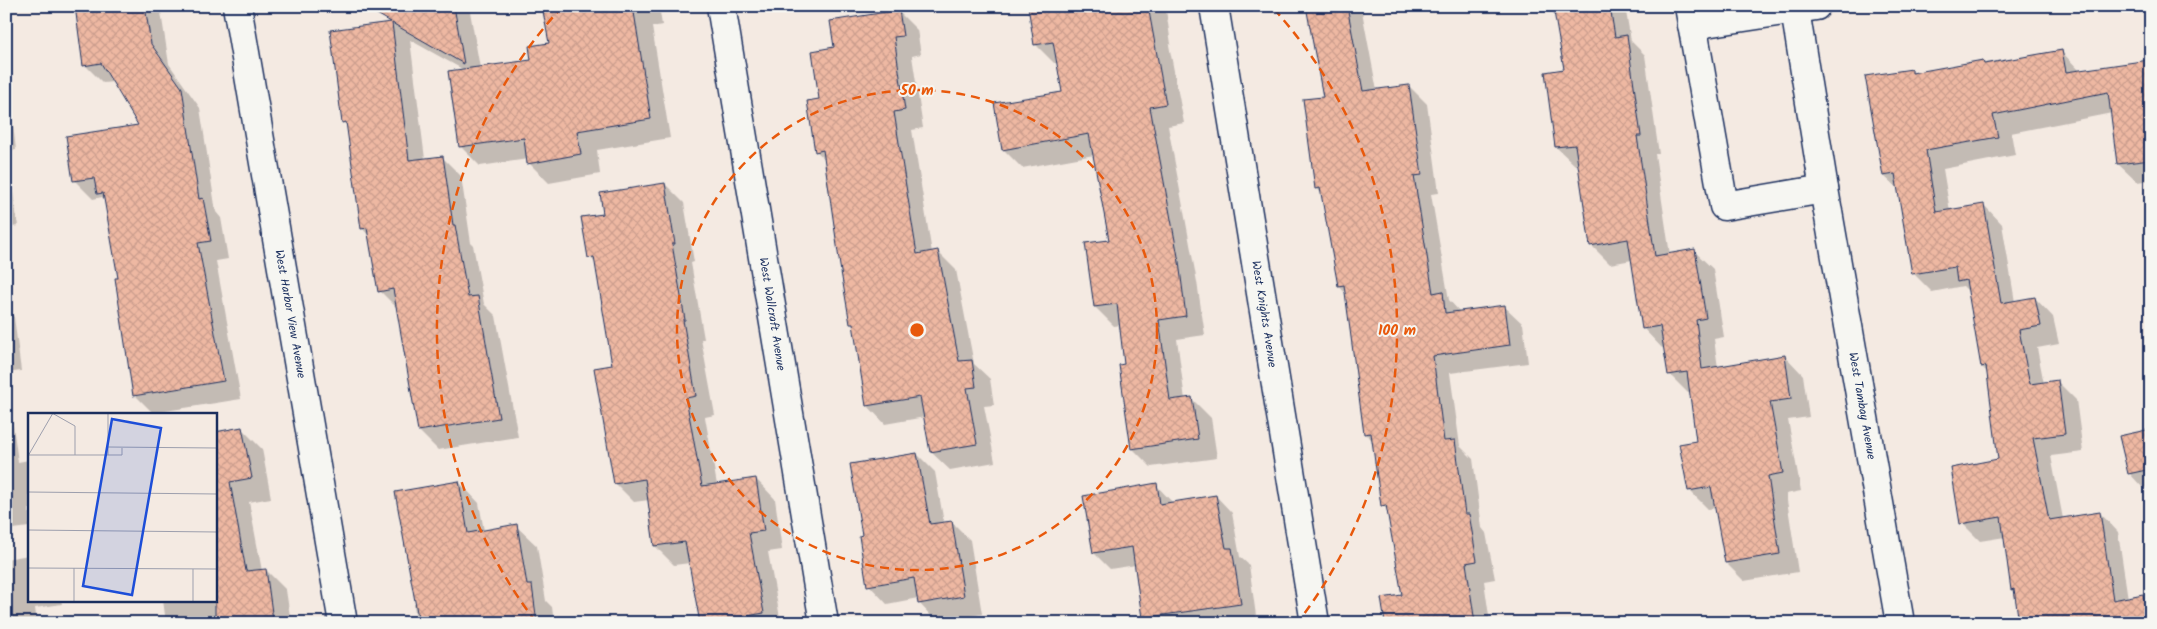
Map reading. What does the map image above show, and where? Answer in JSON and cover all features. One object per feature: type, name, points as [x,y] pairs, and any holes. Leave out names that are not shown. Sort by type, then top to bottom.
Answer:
[{"type":"street","name":"West Harbor View Avenue","points":[[237,6],[342,623]]},
{"type":"street","name":"West Wallcraft Avenue","points":[[721,6],[824,623]]},
{"type":"street","name":"West Knights Avenue","points":[[1214,6],[1315,623]]},
{"type":"street","points":[[1805,8],[1691,16],[1724,206],[1824,189]]},
{"type":"street","name":"West Tambay Avenue","points":[[1805,8],[1824,189],[1900,623]]},
{"type":"building","points":[[75,6],[145,6],[151,44],[182,88],[199,199],[203,198],[211,241],[198,243],[224,381],[133,396],[115,278],[118,278],[103,193],[97,194],[94,178],[73,181],[66,136],[138,125],[101,63],[83,66]]},
{"type":"building","points":[[363,6],[454,6],[464,64],[392,23],[409,160],[443,156],[453,225],[455,225],[468,297],[478,296],[499,418],[418,431],[393,289],[378,292],[367,228],[361,229],[346,122],[342,123],[330,30],[391,22]]},
{"type":"building","points":[[542,6],[633,6],[651,119],[577,131],[581,154],[527,164],[524,138],[459,147],[448,71],[531,60],[529,46],[549,43]]},
{"type":"building","points":[[1028,6],[1148,6],[1166,104],[1150,107],[1179,262],[1186,316],[1159,320],[1170,400],[1192,397],[1198,439],[1131,449],[1119,365],[1124,364],[1117,304],[1094,307],[1085,243],[1109,240],[1089,134],[1002,150],[994,103],[1062,92],[1053,42],[1034,45]]},
{"type":"building","points":[[1306,6],[1347,6],[1363,91],[1409,85],[1422,175],[1414,176],[1433,293],[1443,291],[1445,313],[1505,305],[1510,345],[1433,356],[1444,441],[1455,440],[1465,514],[1469,514],[1477,561],[1466,563],[1475,623],[1385,623],[1381,598],[1402,595],[1386,505],[1381,506],[1371,433],[1364,434],[1344,285],[1338,286],[1320,188],[1315,189],[1303,99],[1323,97]]},
{"type":"building","points":[[1553,6],[1610,6],[1615,37],[1627,35],[1641,136],[1637,136],[1655,256],[1695,249],[1706,318],[1696,320],[1702,369],[1785,355],[1791,399],[1770,402],[1783,473],[1768,476],[1780,554],[1725,563],[1711,487],[1688,491],[1679,444],[1696,441],[1687,372],[1668,375],[1660,326],[1642,329],[1628,239],[1590,246],[1575,145],[1555,147],[1545,72],[1564,69]]},
{"type":"building","points":[[899,10],[903,36],[894,37],[905,110],[894,112],[917,254],[938,250],[959,361],[972,360],[976,387],[967,388],[977,444],[930,452],[920,397],[866,406],[853,324],[850,324],[840,266],[823,150],[815,152],[807,101],[819,99],[812,51],[834,47],[830,21]]},
{"type":"building","points":[[2062,50],[2066,72],[2149,60],[2151,77],[2151,160],[2117,164],[2108,92],[1993,115],[1998,137],[1926,150],[1936,212],[1984,204],[2001,303],[2035,297],[2041,326],[2019,330],[2030,384],[2058,380],[2065,434],[2033,438],[2049,520],[2100,512],[2113,600],[2143,594],[2149,623],[2019,623],[2014,589],[2011,590],[2001,517],[1960,524],[1951,468],[1998,459],[1986,366],[1981,367],[1966,280],[1957,282],[1955,267],[1912,274],[1895,174],[1883,176],[1865,76],[1912,69],[1912,73],[1983,60],[1984,64]]},
{"type":"building","points":[[665,183],[675,244],[672,244],[685,320],[683,320],[696,396],[686,398],[702,486],[756,478],[764,531],[749,533],[764,613],[708,623],[700,623],[685,542],[654,546],[645,479],[614,484],[594,368],[612,365],[594,257],[588,258],[581,217],[603,214],[600,193]]},
{"type":"building","points":[[242,427],[252,478],[230,482],[246,571],[266,569],[273,620],[255,623],[215,623],[216,432]]},
{"type":"building","points":[[2151,429],[2151,469],[2128,474],[2119,436]]},
{"type":"building","points":[[917,453],[930,524],[952,521],[964,596],[918,604],[914,578],[867,586],[859,536],[862,535],[850,464]]},
{"type":"building","points":[[459,481],[468,533],[517,524],[527,585],[532,585],[537,623],[419,623],[395,492]]},
{"type":"building","points":[[1157,483],[1160,504],[1216,495],[1226,548],[1232,548],[1241,604],[1142,618],[1132,547],[1093,553],[1083,496]]}]
